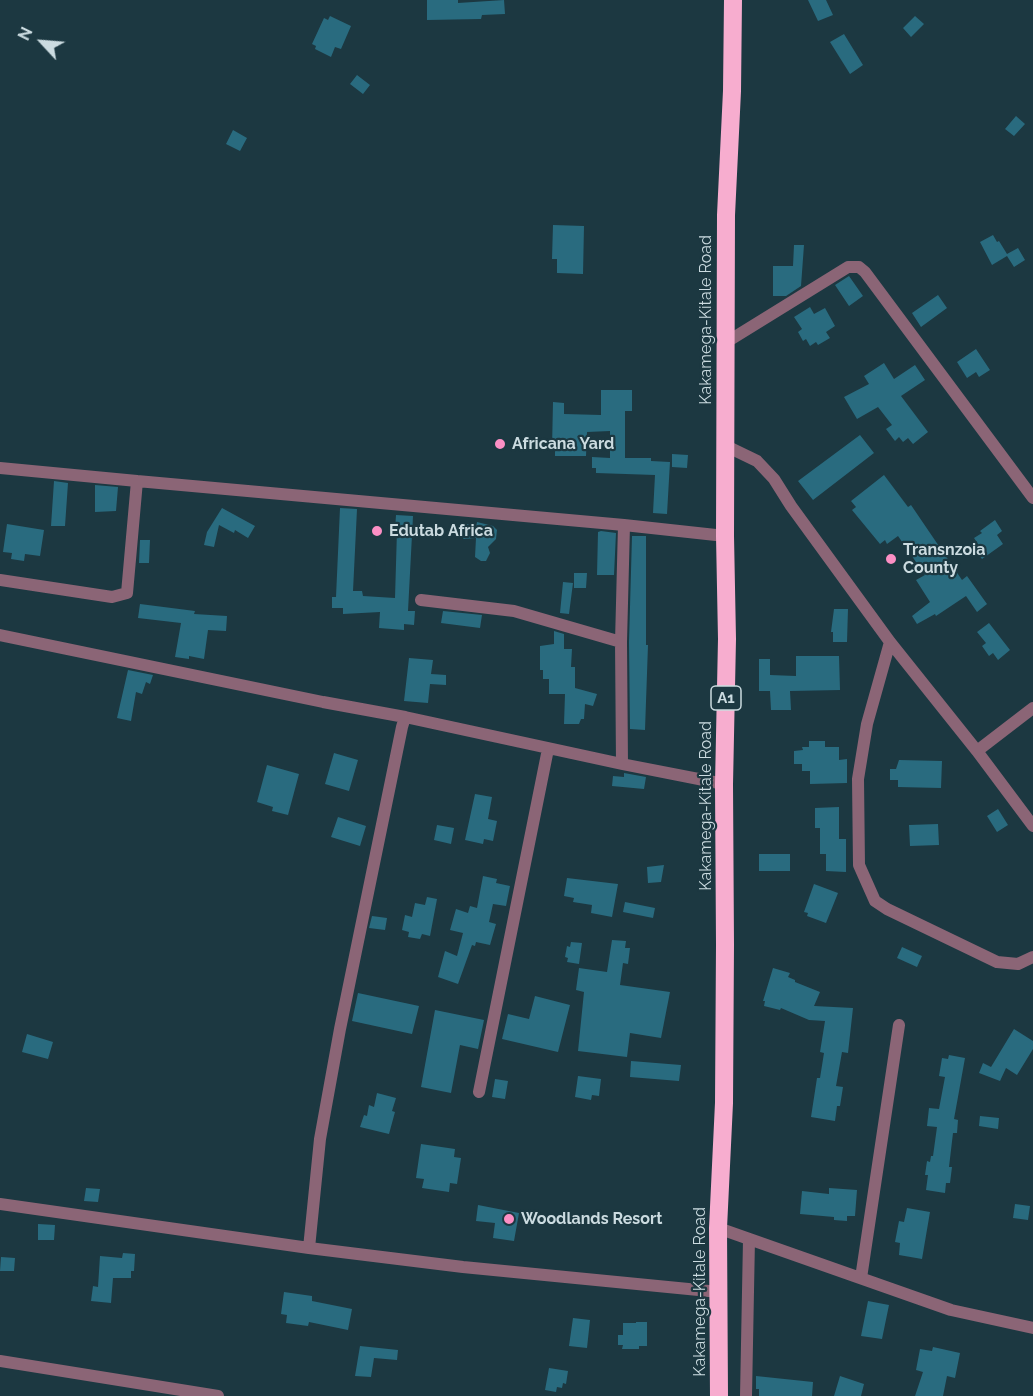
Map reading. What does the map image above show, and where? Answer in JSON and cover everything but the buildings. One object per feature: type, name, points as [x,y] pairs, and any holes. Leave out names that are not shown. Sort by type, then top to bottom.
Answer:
[{"type":"highway","name":"Kakamega-Kitale Road","points":[[719,1396],[718,1228],[724,1092],[724,784],[727,639],[726,216],[732,91],[733,0]]},
{"type":"street","points":[[725,344],[848,267],[859,267],[1033,498]]},
{"type":"street","points":[[726,446],[757,461],[774,479],[890,642],[977,751],[1033,826]]},
{"type":"street","points":[[0,468],[725,536]]},
{"type":"street","points":[[0,580],[112,597],[127,593],[137,481]]},
{"type":"street","points":[[622,764],[621,642],[624,525]]},
{"type":"street","points":[[421,600],[514,610],[621,642]]},
{"type":"street","points":[[0,635],[724,784]]},
{"type":"street","points":[[890,642],[867,724],[858,779],[859,865],[875,901],[997,962],[1018,964],[1033,957]]},
{"type":"street","points":[[977,751],[1033,708]]},
{"type":"street","points":[[309,1248],[320,1139],[340,1029],[405,717]]},
{"type":"street","points":[[479,1092],[549,748]]},
{"type":"street","points":[[861,1278],[899,1025]]},
{"type":"street","points":[[0,1204],[309,1248],[463,1267],[719,1292]]},
{"type":"street","points":[[718,1228],[951,1310],[1033,1328]]},
{"type":"street","points":[[746,1396],[749,1239]]},
{"type":"street","points":[[0,1361],[218,1396]]},
{"type":"place","name":"Africana Yard","points":[[500,444]]},
{"type":"place","name":"Edutab Africa","points":[[377,531]]},
{"type":"place","name":"Transnzoia County","points":[[891,559]]},
{"type":"place","name":"Woodlands Resort","points":[[509,1219]]}]
